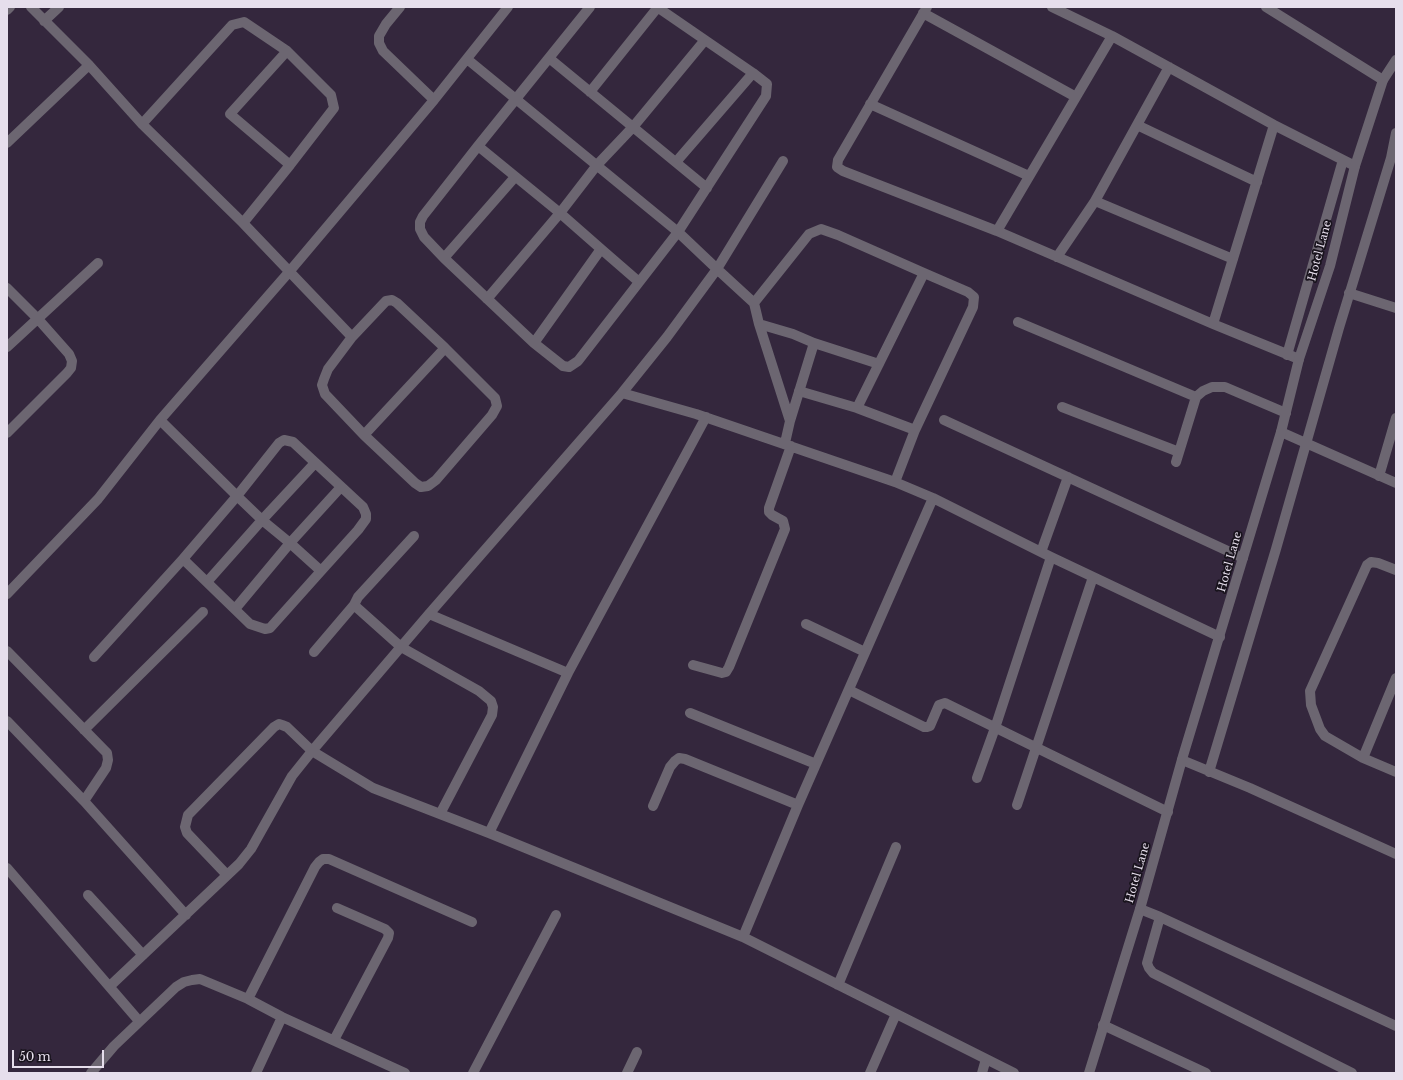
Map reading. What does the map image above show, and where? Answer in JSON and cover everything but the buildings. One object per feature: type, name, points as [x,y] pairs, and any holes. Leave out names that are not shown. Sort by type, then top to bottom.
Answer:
[{"type":"street","points":[[7,10],[10,7]]},
{"type":"street","points":[[30,7],[89,65],[142,124],[244,223],[352,337]]},
{"type":"street","points":[[44,21],[59,7]]},
{"type":"street","points":[[400,7],[386,24],[379,36],[379,43],[383,51],[434,100]]},
{"type":"street","points":[[7,594],[98,499],[160,420],[289,272],[434,100],[508,7]]},
{"type":"street","points":[[590,7],[478,146],[423,216],[420,222],[420,229],[424,237],[444,258],[534,343],[563,366],[569,368],[575,365],[678,232],[708,188],[766,96],[767,84],[658,7],[590,92]]},
{"type":"street","points":[[1052,7],[1112,36],[1274,125],[1355,166]]},
{"type":"street","points":[[1266,7],[1383,80]]},
{"type":"street","points":[[1076,96],[925,10],[838,160],[837,167],[843,171],[997,231],[1299,360]]},
{"type":"street","points":[[142,124],[232,25],[244,22],[287,51],[331,95],[334,108],[244,223]]},
{"type":"street","points":[[997,231],[1112,36]]},
{"type":"street","points":[[487,299],[560,213],[597,165],[633,127],[705,40]]},
{"type":"street","points":[[287,51],[230,114],[290,165]]},
{"type":"street","points":[[467,58],[678,232],[754,303],[759,324],[790,421]]},
{"type":"street","points":[[549,58],[708,188]]},
{"type":"street","name":"Hotel Lane","points":[[1089,1073],[1103,1025],[1150,913],[1168,812],[1186,762],[1243,558],[1285,434],[1286,413],[1299,360],[1330,266],[1355,166],[1383,80],[1396,60]]},
{"type":"street","points":[[7,143],[89,65]]},
{"type":"street","points":[[1057,257],[1094,201],[1169,67]]},
{"type":"street","points":[[676,162],[753,73]]},
{"type":"street","points":[[870,104],[1029,176]]},
{"type":"street","points":[[1137,125],[1257,182]]},
{"type":"street","points":[[1212,324],[1274,125]]},
{"type":"street","points":[[1205,770],[1391,158],[1396,133]]},
{"type":"street","points":[[478,146],[560,213],[639,282]]},
{"type":"street","points":[[1287,355],[1343,160]]},
{"type":"street","points":[[110,986],[239,864],[251,849],[292,776],[312,751],[429,614],[622,393],[667,336],[717,268],[783,161]]},
{"type":"street","points":[[444,258],[515,177]]},
{"type":"street","points":[[1094,201],[1233,259]]},
{"type":"street","points":[[754,303],[809,234],[821,229],[968,292],[974,297],[973,307],[915,430],[895,482]]},
{"type":"street","points":[[534,343],[601,249]]},
{"type":"street","points":[[7,347],[98,263]]},
{"type":"street","points":[[857,408],[924,274]]},
{"type":"street","points":[[7,288],[38,319],[69,354],[72,361],[71,368],[67,373],[7,433]]},
{"type":"street","points":[[1349,293],[1396,308]]},
{"type":"street","points":[[392,300],[397,303],[446,348],[495,398],[497,406],[492,415],[436,480],[428,486],[421,487],[364,435],[325,394],[322,385],[328,368],[352,337],[386,301],[392,300]]},
{"type":"street","points":[[1018,322],[1196,397]]},
{"type":"street","points":[[759,324],[793,334],[814,343],[879,364]]},
{"type":"street","points":[[693,666],[722,673],[726,672],[730,667],[785,529],[783,521],[772,515],[769,512],[769,508],[788,444],[790,421],[814,343]]},
{"type":"street","points":[[364,435],[446,348]]},
{"type":"street","points":[[1062,407],[1178,457],[1196,397],[1203,391],[1212,387],[1225,387],[1286,413]]},
{"type":"street","points":[[799,391],[857,408],[915,430]]},
{"type":"street","points":[[622,393],[706,417],[895,482],[933,498],[1041,552],[1220,636]]},
{"type":"street","points":[[489,833],[568,674],[706,417]]},
{"type":"street","points":[[1379,476],[1396,418]]},
{"type":"street","points":[[160,420],[262,520],[321,571]]},
{"type":"street","points":[[944,420],[1243,558]]},
{"type":"street","points":[[1285,434],[1396,483]]},
{"type":"street","points":[[94,657],[183,559],[237,496],[279,443],[284,440],[293,442],[363,507],[366,514],[366,519],[358,530],[270,628],[258,628],[250,624],[183,559]]},
{"type":"street","points":[[207,582],[315,463]]},
{"type":"street","points":[[1041,552],[1068,477]]},
{"type":"street","points":[[235,609],[290,543],[341,487]]},
{"type":"street","points":[[743,937],[798,805],[933,498]]},
{"type":"street","points":[[314,652],[354,605],[358,596],[414,536]]},
{"type":"street","points":[[977,778],[1052,557]]},
{"type":"street","points":[[1396,570],[1378,563],[1371,562],[1367,565],[1310,692],[1311,705],[1320,729],[1330,740],[1363,758],[1396,772]]},
{"type":"street","points":[[1017,805],[1093,577]]},
{"type":"street","points":[[354,605],[401,647],[479,692],[491,701],[493,707],[492,715],[440,814]]},
{"type":"street","points":[[84,730],[202,612]]},
{"type":"street","points":[[429,614],[568,674]]},
{"type":"street","points":[[806,624],[865,652]]},
{"type":"street","points":[[7,651],[107,753],[108,760],[106,768],[84,801]]},
{"type":"street","points":[[1363,758],[1396,678]]},
{"type":"street","points":[[849,690],[924,727],[930,726],[939,705],[945,703],[1168,812]]},
{"type":"street","points":[[690,714],[816,764]]},
{"type":"street","points":[[7,721],[84,801],[186,915]]},
{"type":"street","points":[[227,875],[187,833],[185,827],[188,816],[274,727],[279,724],[287,727],[312,751],[373,788],[489,833],[743,937],[1014,1073]]},
{"type":"street","points":[[653,806],[670,767],[674,761],[679,758],[685,759],[798,805]]},
{"type":"street","points":[[1186,762],[1396,854]]},
{"type":"street","points":[[838,985],[896,847]]},
{"type":"street","points":[[248,999],[315,867],[323,859],[329,859],[472,922]]},
{"type":"street","points":[[7,868],[139,1021]]},
{"type":"street","points":[[88,895],[142,955]]},
{"type":"street","points":[[334,1040],[388,938],[389,933],[386,929],[337,908]]},
{"type":"street","points":[[1352,1073],[1153,973],[1147,963],[1150,913],[1396,1026]]},
{"type":"street","points":[[473,1073],[556,915]]},
{"type":"street","points":[[90,1073],[139,1021],[176,987],[184,982],[200,979],[248,999],[282,1017],[405,1073]]},
{"type":"street","points":[[870,1073],[896,1014]]},
{"type":"street","points":[[256,1073],[282,1017]]},
{"type":"street","points":[[1103,1025],[1206,1073]]},
{"type":"street","points":[[627,1073],[637,1052]]},
{"type":"street","points":[[982,1073],[986,1059]]}]
